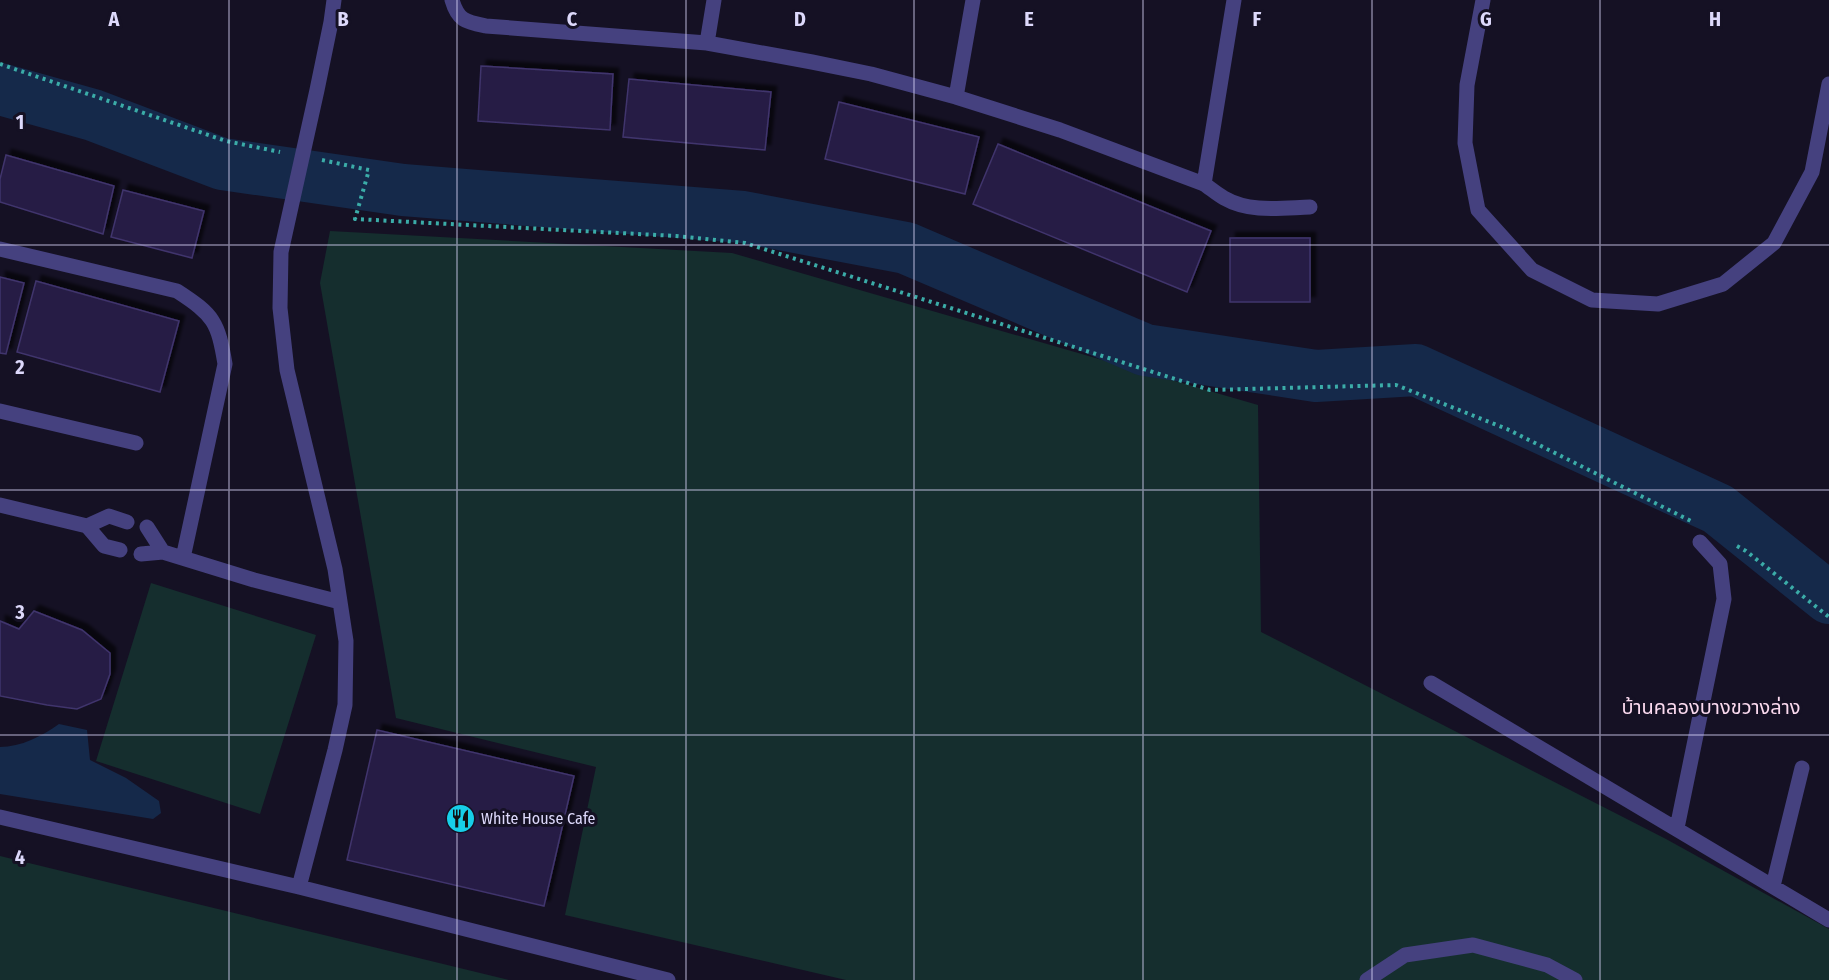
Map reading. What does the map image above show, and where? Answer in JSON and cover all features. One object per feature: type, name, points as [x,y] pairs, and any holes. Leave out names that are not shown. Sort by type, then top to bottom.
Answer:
[{"type":"street","points":[[299,887],[345,705],[346,642],[334,569],[287,370],[280,308],[281,252],[317,90],[334,0]]},
{"type":"street","points":[[452,0],[456,12],[466,22],[486,26],[707,43],[871,74],[956,97],[1060,130],[1204,184],[1225,198],[1246,207],[1267,209],[1310,207]]},
{"type":"street","points":[[707,43],[714,0]]},
{"type":"street","points":[[956,97],[973,0]]},
{"type":"street","points":[[1204,184],[1234,0]]},
{"type":"street","points":[[1483,0],[1467,85],[1465,143],[1478,210],[1532,270],[1593,300],[1658,304],[1723,284],[1774,243],[1812,172],[1829,84]]},
{"type":"street","points":[[0,249],[177,291],[198,304],[214,321],[221,338],[225,364],[183,558]]},
{"type":"street","points":[[0,411],[135,443]]},
{"type":"street","points":[[0,505],[87,526],[104,546],[120,550]]},
{"type":"street","points":[[87,526],[109,516],[127,522]]},
{"type":"street","points":[[147,527],[163,552]]},
{"type":"street","points":[[1677,828],[1724,599],[1720,564],[1700,542]]},
{"type":"street","points":[[141,554],[163,552],[254,580],[340,602]]},
{"type":"street","points":[[1431,682],[1829,920]]},
{"type":"street","points":[[1773,886],[1802,768]]},
{"type":"street","points":[[0,817],[299,887],[668,980]]},
{"type":"street","points":[[1367,980],[1405,955],[1473,945],[1546,965],[1575,980]]},
{"type":"path","points":[[0,64],[226,141],[281,152]]},
{"type":"path","points":[[314,159],[369,170],[355,219],[676,236],[745,243],[1210,390],[1396,385],[1507,429],[1696,524]]},
{"type":"path","points":[[1736,546],[1746,551],[1829,617]]},
{"type":"green space","points":[[330,231],[732,253],[1258,405],[1261,632],[1666,839],[1829,929],[1829,980],[846,980],[565,915],[596,767],[396,718],[320,283]]},
{"type":"green space","points":[[151,583],[316,635],[260,814],[96,761]]},
{"type":"green space","points":[[0,856],[509,980],[0,980]]},
{"type":"water","points":[[59,724],[87,730],[90,760],[126,778],[159,801],[161,813],[153,819],[0,794],[0,747],[31,740]]},
{"type":"building","points":[[481,66],[613,74],[610,130],[478,121]]},
{"type":"building","points":[[629,79],[771,92],[765,150],[623,137]]},
{"type":"building","points":[[839,102],[979,137],[965,194],[825,159]]},
{"type":"building","points":[[998,144],[1211,231],[1187,292],[973,204]]},
{"type":"building","points":[[6,155],[114,186],[103,234],[0,202],[0,179]]},
{"type":"building","points":[[123,190],[204,211],[192,258],[111,237]]},
{"type":"building","points":[[1230,238],[1310,238],[1310,302],[1230,302]]},
{"type":"building","points":[[0,277],[24,283],[6,354],[0,353]]},
{"type":"building","points":[[36,281],[179,321],[160,392],[17,352]]},
{"type":"building","points":[[34,611],[82,630],[110,653],[110,674],[101,699],[77,709],[0,696],[0,621],[19,629]]},
{"type":"building","name":"White House Cafe","points":[[377,730],[574,776],[544,906],[347,860]]},
{"type":"waterway","points":[[0,89],[93,115],[222,164],[403,190],[743,217],[906,248],[1145,350],[1316,376],[1416,370],[1718,509],[1829,598]]},
{"type":"place","name":"White House Cafe","points":[[460,818]]},
{"type":"district","name":"บ้านคลองบางขวางล่าง","points":[[1711,707]]}]
